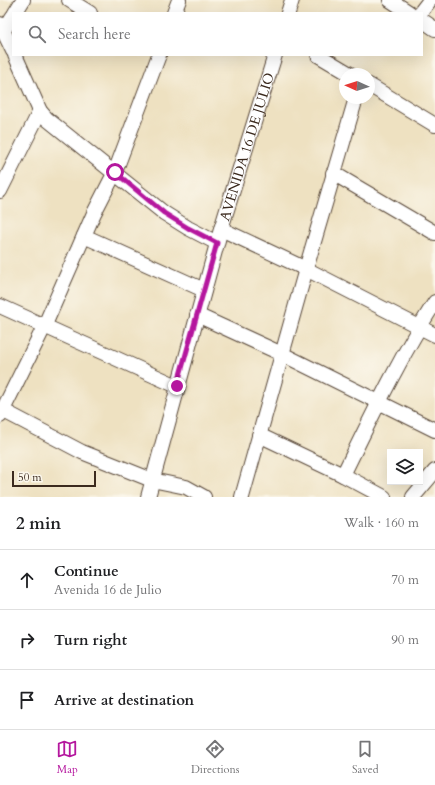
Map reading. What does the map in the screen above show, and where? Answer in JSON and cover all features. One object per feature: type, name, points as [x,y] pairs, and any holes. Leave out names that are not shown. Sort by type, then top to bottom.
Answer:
[{"type":"street","points":[[16,12],[23,0]]},
{"type":"street","points":[[69,0],[88,12]]},
{"type":"street","points":[[174,12],[178,0]]},
{"type":"street","points":[[288,12],[292,0]]},
{"type":"street","points":[[390,0],[408,12]]},
{"type":"street","points":[[421,12],[430,0]]},
{"type":"street","points":[[10,49],[2,27],[12,17]]},
{"type":"street","points":[[423,21],[435,28]]},
{"type":"street","points":[[13,56],[40,111],[47,118],[164,213],[188,228],[217,243]]},
{"type":"street","points":[[158,56],[115,172],[84,236],[44,327],[1,413],[82,452],[152,480],[186,487],[204,497]]},
{"type":"street","name":"AVENIDA 16 DE JULIO","points":[[148,497],[221,228],[275,56]]},
{"type":"street","points":[[320,56],[340,68]]},
{"type":"street","points":[[375,89],[435,125]]},
{"type":"street","points":[[242,497],[333,173],[354,104]]},
{"type":"street","points":[[0,191],[40,111]]},
{"type":"street","points":[[333,173],[435,233]]},
{"type":"street","points":[[221,228],[306,269],[435,335]]},
{"type":"street","points":[[84,236],[204,290]]},
{"type":"street","points":[[343,475],[379,402],[419,327],[435,302]]},
{"type":"street","points":[[0,306],[177,386]]},
{"type":"street","points":[[197,315],[282,354],[435,430]]},
{"type":"street","points":[[259,435],[343,475],[384,497]]},
{"type":"street","points":[[413,497],[435,470]]},
{"type":"route","points":[[115,172],[164,213],[188,228],[217,243],[177,386]]}]
